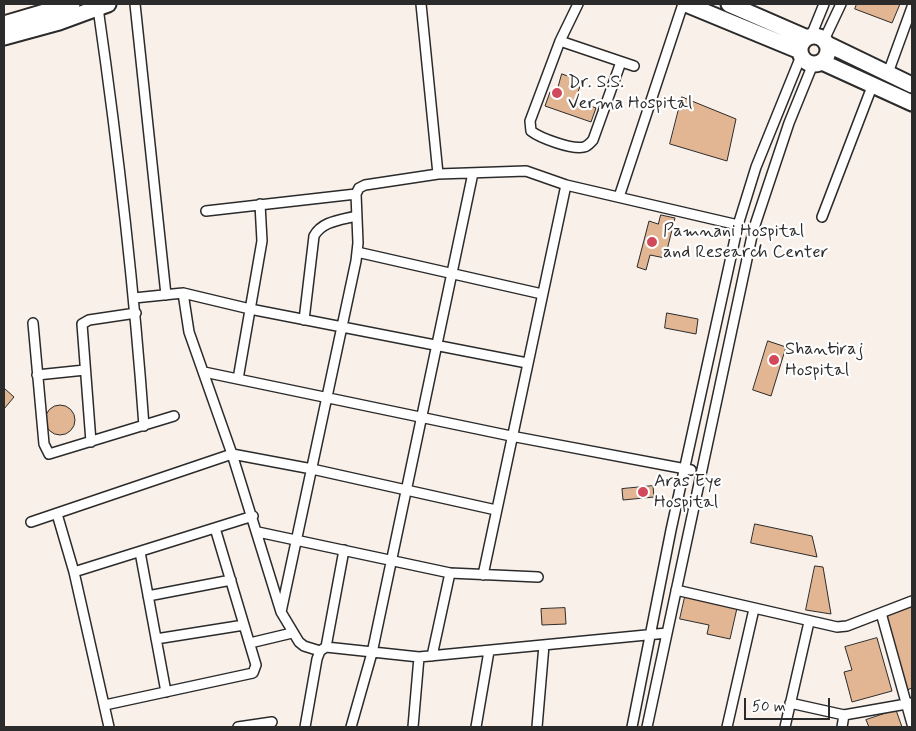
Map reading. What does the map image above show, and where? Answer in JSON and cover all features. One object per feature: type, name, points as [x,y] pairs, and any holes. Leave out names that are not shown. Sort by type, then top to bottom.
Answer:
[{"type":"main road","points":[[4,24],[72,4]]},
{"type":"main road","points":[[685,4],[888,74],[912,85]]},
{"type":"main road","points":[[729,4],[873,84],[912,103]]},
{"type":"main road","points":[[4,37],[59,22],[103,6]]},
{"type":"street","points":[[135,4],[166,295]]},
{"type":"street","points":[[421,4],[438,174]]},
{"type":"street","points":[[578,4],[560,40],[530,121],[531,131],[537,136],[576,148],[586,147],[593,140],[621,62]]},
{"type":"street","points":[[619,197],[685,4]]},
{"type":"street","points":[[647,727],[700,471],[753,231],[813,49],[824,4]]},
{"type":"street","points":[[632,727],[685,468],[738,225],[756,167],[813,49],[841,4]]},
{"type":"street","points":[[103,6],[136,313],[144,426]]},
{"type":"street","points":[[888,74],[912,7]]},
{"type":"street","points":[[560,40],[634,66]]},
{"type":"street","points":[[822,217],[873,84]]},
{"type":"street","points":[[281,612],[357,252],[356,194],[359,188],[365,185],[438,174],[526,171],[566,185],[738,225]]},
{"type":"street","points":[[351,727],[372,653],[420,417],[473,173]]},
{"type":"street","points":[[483,575],[511,436],[566,185]]},
{"type":"street","points":[[206,211],[356,194]]},
{"type":"street","points":[[238,379],[262,241],[260,204]]},
{"type":"street","points":[[304,320],[314,236],[318,228],[325,224],[356,216]]},
{"type":"street","points":[[357,252],[542,294]]},
{"type":"street","points":[[183,294],[189,332],[253,516],[281,612],[292,633],[304,646],[419,657],[667,633]]},
{"type":"street","points":[[134,298],[183,294],[304,320],[527,363]]},
{"type":"street","points":[[91,442],[82,324],[89,320],[136,313]]},
{"type":"street","points":[[32,324],[46,451],[52,454],[174,416]]},
{"type":"street","points":[[37,375],[85,370]]},
{"type":"street","points":[[204,372],[511,436],[700,471]]},
{"type":"street","points":[[31,522],[232,454],[312,469],[496,510]]},
{"type":"street","points":[[57,514],[74,572],[109,727]]},
{"type":"street","points":[[74,572],[253,516]]},
{"type":"street","points":[[105,705],[253,673],[256,665],[215,528]]},
{"type":"street","points":[[258,532],[450,573],[538,577]]},
{"type":"street","points":[[306,727],[316,659],[323,649],[344,550]]},
{"type":"street","points":[[140,552],[166,692]]},
{"type":"street","points":[[432,656],[450,573]]},
{"type":"street","points":[[148,596],[231,580]]},
{"type":"street","points":[[676,590],[837,627],[846,626],[912,601]]},
{"type":"street","points":[[727,727],[754,609]]},
{"type":"street","points":[[881,613],[909,704],[912,724]]},
{"type":"street","points":[[784,727],[809,622]]},
{"type":"street","points":[[156,639],[244,625]]},
{"type":"street","points":[[250,643],[292,633]]},
{"type":"street","points":[[537,727],[544,645]]},
{"type":"street","points":[[476,727],[489,651]]},
{"type":"street","points":[[413,727],[419,657]]},
{"type":"street","points":[[790,703],[844,715],[909,704]]},
{"type":"street","points":[[842,727],[844,715]]},
{"type":"street","points":[[243,727],[272,722]]},
{"type":"building","points":[[857,4],[900,4],[892,23],[855,9]]},
{"type":"building","points":[[562,74],[582,81],[575,100],[596,108],[591,122],[545,106],[550,92],[556,93]]},
{"type":"building","points":[[682,97],[736,119],[727,161],[670,144]]},
{"type":"building","points":[[661,215],[675,218],[665,258],[650,255],[646,270],[637,267],[649,221],[658,224]]},
{"type":"building","points":[[667,313],[698,319],[696,334],[665,328]]},
{"type":"building","points":[[768,341],[786,347],[771,396],[753,390]]},
{"type":"building","points":[[4,388],[14,397],[4,409]]},
{"type":"building","points":[[60,405],[66,406],[74,414],[74,426],[66,434],[60,435],[54,434],[46,426],[45,420],[46,414],[54,406]]},
{"type":"building","points":[[653,486],[654,497],[623,500],[622,489]]},
{"type":"building","points":[[755,524],[812,536],[817,557],[751,543]]},
{"type":"building","points":[[815,566],[823,567],[831,614],[806,610]]},
{"type":"building","points":[[685,597],[737,608],[730,639],[707,634],[709,625],[680,619]]},
{"type":"building","points":[[912,605],[912,688],[907,690],[884,614]]},
{"type":"building","points":[[565,608],[566,624],[542,625],[541,609]]},
{"type":"building","points":[[877,638],[892,691],[852,702],[844,672],[852,670],[845,647]]},
{"type":"building","points":[[896,710],[902,727],[869,727],[866,720]]},
{"type":"place","name":"Dr. S.S. Verma Hospital","points":[[557,93]]},
{"type":"place","name":"Pamnani Hospital and Research Center","points":[[652,242]]},
{"type":"place","name":"Shantiraj Hospital","points":[[774,360]]},
{"type":"place","name":"Aras Eye Hospital","points":[[643,492]]}]
